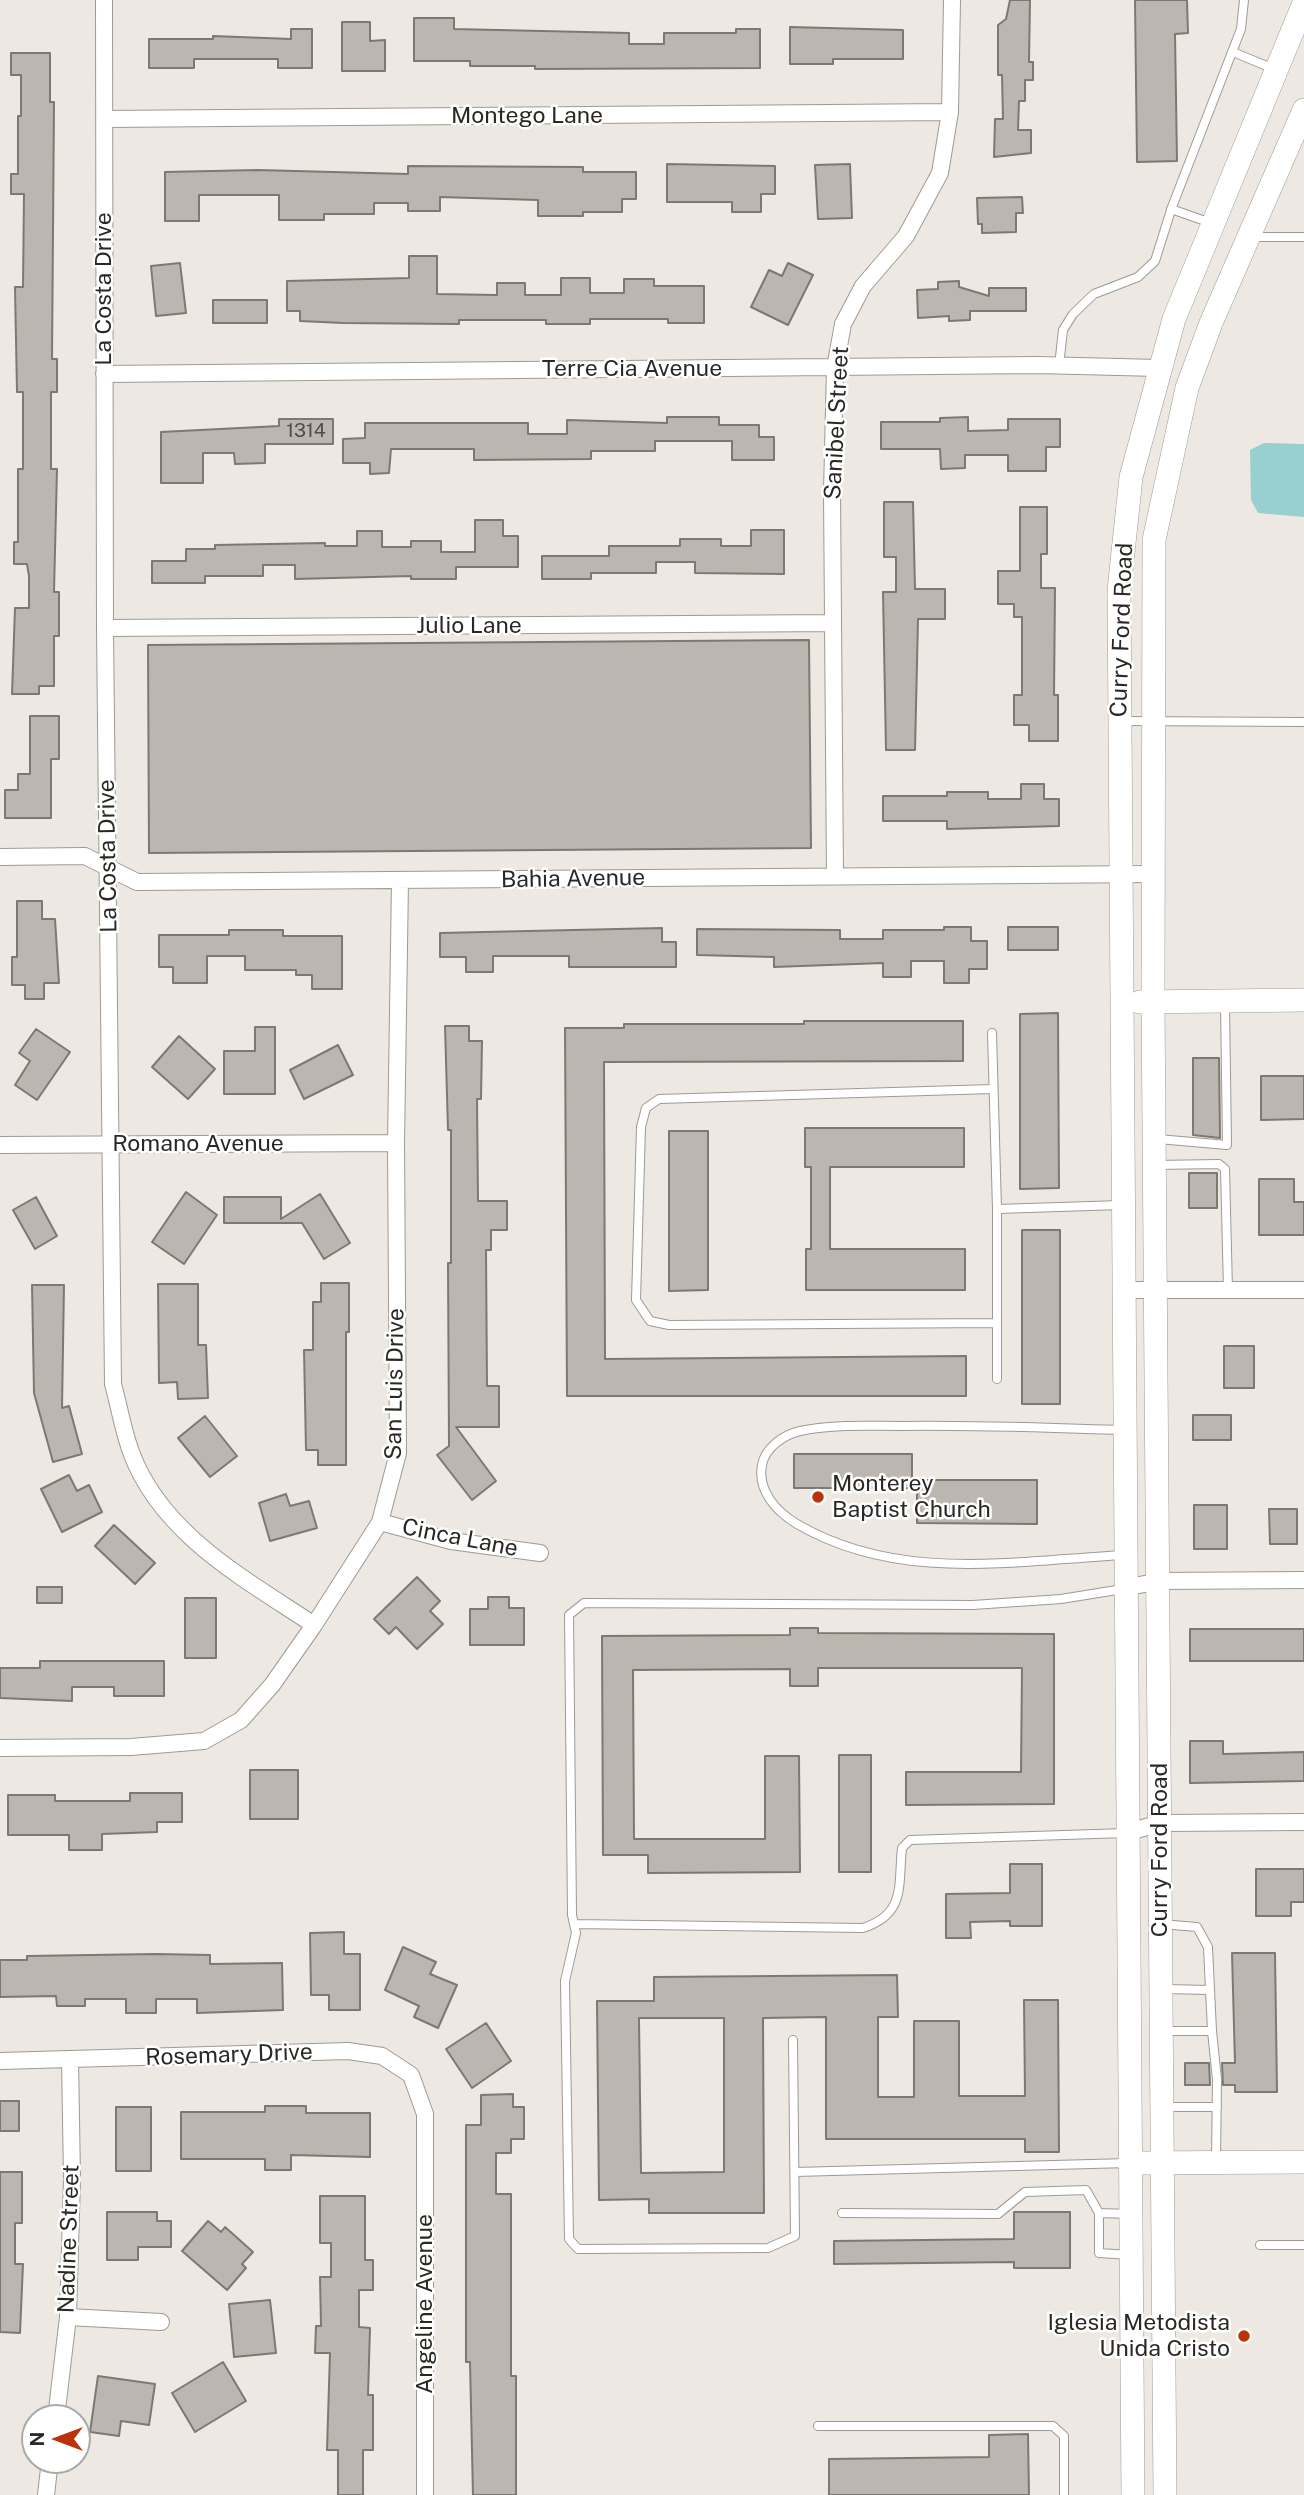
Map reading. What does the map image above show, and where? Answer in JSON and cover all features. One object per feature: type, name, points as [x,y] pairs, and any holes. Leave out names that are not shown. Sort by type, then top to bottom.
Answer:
[{"type":"main road","name":"Curry Ford Road","points":[[1133,2495],[1121,1205],[1119,590],[1131,477],[1174,319],[1304,3]]},
{"type":"main road","name":"Curry Ford Road","points":[[1165,2495],[1153,1002],[1154,540],[1187,388],[1211,323],[1304,110]]},
{"type":"main road","points":[[1154,540],[1147,499],[1168,383],[1159,368]]},
{"type":"main road","points":[[1120,1001],[1304,1000]]},
{"type":"main road","points":[[1129,2163],[1304,2162]]},
{"type":"street","name":"La Costa Drive","points":[[104,0],[105,628],[113,1384],[131,1453],[167,1516],[228,1568],[314,1625]]},
{"type":"street","name":"Sanibel Street","points":[[835,876],[835,368],[843,324],[863,286],[906,236],[940,173],[950,112],[952,0]]},
{"type":"street","name":"Montego Lane","points":[[105,119],[950,112]]},
{"type":"street","name":"Terre Cia Avenue","points":[[104,374],[1059,366],[1159,368]]},
{"type":"street","name":"Julio Lane","points":[[105,628],[833,623]]},
{"type":"street","name":"Bahia Avenue","points":[[0,857],[85,856],[137,882],[1153,874]]},
{"type":"street","name":"San Luis Drive","points":[[0,1748],[131,1747],[204,1741],[241,1720],[272,1685],[380,1522],[398,1453],[396,1143],[400,881]]},
{"type":"street","name":"Romano Avenue","points":[[0,1146],[396,1143]]},
{"type":"street","points":[[1121,1205],[1155,1205]]},
{"type":"street","points":[[1122,1290],[1304,1290]]},
{"type":"street","name":"Cinca Lane","points":[[380,1522],[451,1541],[540,1553]]},
{"type":"street","points":[[1125,1588],[1158,1581],[1304,1580]]},
{"type":"street","points":[[1126,1833],[1160,1822],[1304,1822]]},
{"type":"street","name":"Rosemary Drive","points":[[0,2061],[348,2051],[382,2056],[411,2075],[425,2114]]},
{"type":"street","name":"Nadine Street","points":[[58,2404],[68,2317],[72,2179],[70,2059]]},
{"type":"street","name":"Angeline Avenue","points":[[425,2114],[425,2495]]},
{"type":"street","points":[[68,2317],[161,2322]]},
{"type":"street","points":[[46,2495],[48,2474]]},
{"type":"lane","points":[[1059,366],[1063,330],[1073,314],[1094,294],[1139,277],[1155,261],[1171,208],[1241,29],[1244,0]]},
{"type":"lane","points":[[1233,52],[1277,70]]},
{"type":"lane","points":[[1171,208],[1213,224]]},
{"type":"lane","points":[[1250,237],[1304,237]]},
{"type":"lane","points":[[1119,721],[1304,722]]},
{"type":"lane","points":[[1154,1139],[1227,1144],[1225,1001]]},
{"type":"lane","points":[[992,1033],[997,1209],[997,1380]]},
{"type":"lane","points":[[993,1089],[659,1100],[646,1108],[641,1127],[636,1300],[650,1321],[669,1325],[997,1323]]},
{"type":"lane","points":[[1155,1165],[1220,1164],[1225,1169],[1228,1290]]},
{"type":"lane","points":[[997,1209],[1121,1205]]},
{"type":"lane","points":[[1124,1430],[929,1425],[799,1431],[768,1450],[761,1466],[767,1497],[781,1515],[821,1538],[868,1555],[905,1563],[943,1564],[1124,1556]]},
{"type":"lane","points":[[793,2040],[795,2236],[768,2248],[578,2249],[569,2239],[565,1981],[576,1933],[569,1615],[584,1603],[973,1605],[1061,1600],[1125,1588]]},
{"type":"lane","points":[[574,1924],[863,1928],[888,1917],[896,1903],[901,1848],[911,1840],[1126,1833]]},
{"type":"lane","points":[[1160,1924],[1198,1927],[1208,1947],[1217,2107],[1216,2162]]},
{"type":"lane","points":[[1161,1989],[1210,1990]]},
{"type":"lane","points":[[1161,2031],[1212,2031]]},
{"type":"lane","points":[[1162,2107],[1217,2107]]},
{"type":"lane","points":[[795,2172],[1129,2163]]},
{"type":"lane","points":[[842,2214],[998,2214],[1025,2192],[1086,2190],[1099,2213],[1099,2253],[1130,2255]]},
{"type":"lane","points":[[1099,2213],[1130,2214]]},
{"type":"lane","points":[[1260,2245],[1304,2245]]},
{"type":"lane","points":[[818,2426],[1053,2426],[1063,2436],[1064,2495]]},
{"type":"water","points":[[1264,443],[1304,444],[1304,517],[1258,513],[1251,500],[1250,450]]},
{"type":"building","points":[[1010,0],[1030,0],[1029,62],[1033,62],[1033,80],[1025,80],[1025,101],[1019,101],[1018,130],[1031,130],[1031,153],[994,157],[995,119],[1003,119],[1002,75],[998,75],[998,25],[1006,19]]},
{"type":"building","points":[[1135,0],[1187,0],[1188,33],[1175,34],[1177,161],[1137,162]]},
{"type":"building","points":[[414,18],[454,18],[454,29],[629,33],[629,44],[664,44],[664,33],[736,33],[736,29],[760,29],[760,68],[535,69],[535,66],[470,66],[470,61],[414,61]]},
{"type":"building","points":[[342,22],[370,22],[370,41],[385,40],[385,71],[342,71]]},
{"type":"building","points":[[790,27],[903,30],[903,59],[833,59],[833,64],[790,64]]},
{"type":"building","points":[[291,29],[312,29],[312,68],[278,68],[278,59],[194,59],[194,68],[149,68],[149,39],[213,39],[213,36],[291,39]]},
{"type":"building","points":[[11,53],[50,53],[50,102],[54,102],[52,359],[57,359],[57,392],[51,392],[51,469],[57,469],[54,592],[59,592],[59,636],[54,636],[54,686],[39,686],[39,694],[12,694],[15,608],[29,608],[29,576],[27,564],[14,564],[14,542],[18,542],[18,469],[23,469],[23,392],[17,392],[15,287],[23,287],[24,194],[11,194],[11,174],[18,174],[21,75],[11,75]]},
{"type":"building","points":[[667,164],[775,166],[775,194],[761,194],[761,212],[732,212],[732,202],[667,202]]},
{"type":"building","points":[[850,164],[852,218],[818,219],[815,165]]},
{"type":"building","points":[[408,166],[583,167],[583,172],[636,172],[636,199],[622,199],[622,212],[583,212],[583,216],[538,216],[538,200],[440,197],[440,211],[408,211],[408,203],[374,203],[374,214],[324,214],[324,220],[279,220],[279,195],[199,195],[199,221],[165,221],[165,172],[258,170],[408,174]]},
{"type":"building","points":[[1022,197],[1023,213],[1016,213],[1016,232],[982,233],[982,224],[978,224],[977,198]]},
{"type":"building","points":[[409,256],[437,256],[437,294],[497,295],[497,283],[525,283],[525,295],[561,295],[561,278],[590,278],[590,293],[624,293],[624,279],[654,279],[654,286],[704,286],[704,323],[668,323],[668,319],[590,319],[590,324],[546,324],[546,320],[459,320],[459,324],[343,323],[300,321],[300,311],[287,311],[287,281],[409,278]]},
{"type":"building","points":[[180,263],[186,313],[156,316],[151,266]]},
{"type":"building","points":[[788,263],[813,275],[788,325],[751,307],[769,270],[782,276]]},
{"type":"building","points":[[959,281],[959,287],[989,296],[989,288],[1026,288],[1026,311],[970,311],[970,320],[949,321],[949,316],[918,318],[917,290],[938,289],[938,282]]},
{"type":"building","points":[[213,300],[267,300],[267,323],[213,323]]},
{"type":"building","points":[[667,417],[719,417],[719,425],[759,425],[759,437],[774,437],[774,460],[732,460],[732,441],[655,441],[655,451],[591,451],[591,459],[474,460],[474,449],[391,449],[389,473],[370,474],[370,463],[343,463],[343,439],[365,438],[365,423],[528,423],[528,434],[567,434],[567,420],[667,423]]},
{"type":"building","points":[[968,417],[968,431],[1008,430],[1008,419],[1060,419],[1060,447],[1046,447],[1046,471],[1008,471],[1008,455],[965,455],[965,468],[941,469],[940,449],[881,449],[881,422],[940,422],[940,418]]},
{"type":"building","points":[[279,419],[333,419],[333,444],[265,444],[265,463],[235,464],[234,453],[203,453],[203,483],[161,483],[161,432],[279,426]]},
{"type":"building","points":[[884,502],[913,502],[915,589],[945,589],[945,619],[918,619],[915,750],[886,750],[883,592],[896,592],[896,557],[884,557]]},
{"type":"building","points":[[1020,507],[1047,507],[1047,554],[1041,554],[1041,588],[1055,588],[1054,695],[1058,695],[1058,741],[1029,741],[1029,725],[1014,725],[1014,695],[1022,695],[1022,617],[1014,617],[1014,604],[998,604],[998,571],[1020,571]]},
{"type":"building","points":[[475,520],[503,520],[503,536],[518,536],[518,567],[456,567],[456,579],[411,579],[411,576],[295,579],[295,565],[263,565],[263,576],[205,576],[205,583],[152,583],[152,561],[186,561],[186,549],[215,549],[215,545],[325,543],[325,546],[357,546],[357,531],[382,531],[382,547],[411,547],[411,541],[441,541],[441,552],[475,552]]},
{"type":"building","points":[[751,530],[784,530],[784,574],[695,573],[695,562],[656,562],[656,573],[591,573],[591,579],[542,579],[542,556],[609,556],[609,546],[680,546],[680,539],[721,539],[721,546],[751,546]]},
{"type":"building","points":[[809,640],[811,848],[149,853],[148,645]]},
{"type":"building","points":[[30,716],[59,716],[59,759],[51,759],[51,818],[5,818],[5,790],[18,790],[18,774],[30,774]]},
{"type":"building","points":[[1021,784],[1044,784],[1044,799],[1059,799],[1059,826],[947,829],[947,821],[883,821],[883,796],[947,796],[947,792],[988,792],[988,799],[1021,799]]},
{"type":"building","points":[[17,901],[42,901],[42,919],[55,919],[59,983],[44,983],[44,999],[25,999],[25,985],[12,985],[12,957],[17,957]]},
{"type":"building","points":[[944,927],[971,927],[971,941],[987,941],[987,969],[969,969],[969,983],[944,983],[944,961],[911,961],[911,977],[883,977],[883,963],[774,967],[774,957],[697,955],[697,929],[840,930],[840,939],[883,939],[883,930],[944,930]]},
{"type":"building","points":[[1008,927],[1058,927],[1058,950],[1008,950]]},
{"type":"building","points":[[662,928],[662,942],[676,942],[676,967],[569,967],[569,956],[493,956],[493,972],[466,972],[466,957],[440,957],[440,933]]},
{"type":"building","points":[[229,930],[283,930],[283,936],[342,936],[342,989],[312,989],[312,975],[296,975],[296,970],[245,970],[245,956],[207,956],[207,983],[173,983],[173,967],[159,967],[159,935],[229,935]]},
{"type":"building","points":[[1058,1013],[1059,1188],[1020,1189],[1020,1014]]},
{"type":"building","points":[[804,1021],[963,1021],[963,1061],[604,1062],[605,1359],[966,1356],[966,1396],[567,1396],[565,1028],[624,1028],[624,1024],[804,1024]]},
{"type":"building","points":[[445,1026],[469,1026],[469,1041],[482,1041],[481,1099],[477,1099],[478,1201],[507,1201],[507,1230],[491,1230],[491,1250],[486,1250],[487,1386],[499,1386],[499,1427],[456,1427],[496,1481],[472,1500],[437,1455],[449,1446],[448,1263],[451,1263],[451,1130],[448,1130]]},
{"type":"building","points":[[255,1027],[275,1027],[275,1094],[224,1094],[224,1051],[255,1051]]},
{"type":"building","points":[[36,1029],[70,1052],[37,1100],[15,1085],[30,1061],[19,1053]]},
{"type":"building","points":[[179,1036],[215,1069],[188,1099],[152,1067]]},
{"type":"building","points":[[338,1045],[353,1075],[304,1099],[290,1070]]},
{"type":"building","points":[[1193,1058],[1219,1058],[1220,1138],[1193,1135]]},
{"type":"building","points":[[1261,1076],[1304,1076],[1304,1119],[1261,1120]]},
{"type":"building","points":[[805,1128],[964,1128],[964,1167],[830,1167],[830,1249],[965,1249],[965,1290],[806,1290],[806,1249],[811,1249],[811,1167],[805,1167]]},
{"type":"building","points":[[669,1131],[708,1131],[708,1290],[669,1291]]},
{"type":"building","points":[[1189,1173],[1217,1173],[1217,1208],[1189,1208]]},
{"type":"building","points":[[1259,1179],[1294,1179],[1294,1202],[1304,1202],[1304,1235],[1259,1235]]},
{"type":"building","points":[[186,1192],[217,1215],[184,1264],[152,1242]]},
{"type":"building","points":[[320,1194],[350,1243],[324,1259],[302,1223],[224,1223],[224,1197],[281,1197],[281,1219]]},
{"type":"building","points":[[36,1197],[57,1236],[35,1249],[13,1210]]},
{"type":"building","points":[[1022,1230],[1060,1230],[1060,1404],[1022,1404]]},
{"type":"building","points":[[321,1283],[349,1283],[349,1332],[346,1332],[346,1465],[318,1465],[318,1450],[306,1450],[304,1350],[313,1350],[313,1302],[321,1302]]},
{"type":"building","points":[[158,1284],[198,1284],[198,1345],[206,1345],[208,1398],[178,1399],[177,1382],[159,1383]]},
{"type":"building","points":[[32,1285],[64,1285],[62,1408],[69,1406],[82,1454],[53,1462],[34,1393]]},
{"type":"building","points":[[1224,1346],[1254,1346],[1254,1388],[1224,1388]]},
{"type":"building","points":[[1193,1415],[1231,1415],[1231,1440],[1193,1440]]},
{"type":"building","points":[[205,1416],[237,1456],[210,1477],[178,1438]]},
{"type":"building","points":[[794,1454],[912,1454],[912,1488],[794,1488]]},
{"type":"building","points":[[69,1475],[77,1491],[89,1485],[102,1512],[62,1532],[41,1489]]},
{"type":"building","points":[[917,1480],[1037,1480],[1037,1524],[917,1523]]},
{"type":"building","points":[[286,1494],[290,1506],[309,1501],[317,1528],[270,1541],[259,1503]]},
{"type":"building","points":[[1194,1505],[1227,1505],[1227,1549],[1194,1549]]},
{"type":"building","points":[[1269,1509],[1297,1509],[1297,1544],[1270,1544]]},
{"type":"building","points":[[114,1525],[155,1563],[135,1584],[95,1546]]},
{"type":"building","points":[[417,1577],[440,1601],[430,1611],[443,1624],[417,1649],[396,1627],[389,1634],[374,1619]]},
{"type":"building","points":[[37,1587],[62,1587],[62,1603],[37,1603]]},
{"type":"building","points":[[488,1597],[509,1597],[509,1608],[524,1608],[524,1645],[470,1645],[470,1609],[488,1609]]},
{"type":"building","points":[[185,1598],[216,1598],[216,1658],[185,1658]]},
{"type":"building","points":[[790,1628],[818,1628],[818,1633],[1054,1634],[1054,1804],[906,1805],[906,1772],[1021,1772],[1022,1668],[818,1668],[818,1686],[790,1686],[790,1669],[633,1670],[634,1839],[765,1839],[765,1756],[799,1756],[800,1872],[648,1873],[648,1855],[603,1855],[602,1636],[790,1635]]},
{"type":"building","points":[[1190,1629],[1304,1629],[1304,1661],[1190,1661]]},
{"type":"building","points":[[40,1661],[164,1661],[164,1696],[114,1696],[114,1687],[72,1687],[72,1701],[0,1698],[0,1668],[40,1668]]},
{"type":"building","points":[[1190,1741],[1223,1741],[1223,1754],[1304,1752],[1304,1781],[1190,1783]]},
{"type":"building","points":[[839,1755],[871,1755],[871,1872],[839,1872]]},
{"type":"building","points":[[250,1770],[298,1770],[298,1819],[250,1819]]},
{"type":"building","points":[[130,1793],[182,1793],[182,1822],[157,1822],[157,1832],[102,1834],[102,1850],[69,1850],[69,1835],[8,1835],[8,1795],[55,1795],[55,1801],[130,1801]]},
{"type":"building","points":[[1010,1864],[1042,1864],[1042,1926],[1010,1926],[1010,1921],[970,1922],[971,1938],[946,1938],[946,1894],[1010,1893]]},
{"type":"building","points":[[1256,1869],[1304,1869],[1304,1902],[1291,1902],[1291,1916],[1256,1916]]},
{"type":"building","points":[[344,1932],[344,1954],[360,1954],[360,2010],[329,2010],[329,1995],[311,1995],[310,1933]]},
{"type":"building","points":[[403,1947],[436,1962],[430,1974],[457,1985],[438,2028],[414,2017],[419,2006],[385,1990]]},
{"type":"building","points":[[1232,1953],[1275,1953],[1277,2092],[1235,2092],[1235,2085],[1223,2085],[1222,2063],[1235,2063]]},
{"type":"building","points":[[210,1955],[210,1964],[282,1963],[283,2010],[197,2013],[197,1999],[156,1999],[156,2013],[126,2013],[126,1999],[85,1999],[85,2006],[57,2006],[56,1996],[0,1997],[0,1960],[27,1960],[27,1956]]},
{"type":"building","points":[[897,1975],[898,2017],[878,2017],[878,2097],[914,2097],[914,2021],[959,2021],[959,2096],[1025,2096],[1024,2000],[1058,2000],[1059,2152],[1025,2152],[1025,2139],[826,2139],[826,2017],[763,2018],[764,2213],[649,2213],[649,2199],[599,2200],[597,2001],[654,2001],[654,1977]],"holes":[[[639,2018],[724,2018],[724,2172],[641,2173]]]},
{"type":"building","points":[[486,2023],[511,2061],[472,2088],[446,2049]]},
{"type":"building","points":[[1185,2063],[1209,2063],[1210,2085],[1185,2085]]},
{"type":"building","points":[[513,2094],[513,2107],[524,2107],[524,2139],[511,2139],[511,2153],[496,2153],[496,2194],[511,2194],[511,2376],[516,2376],[516,2495],[473,2495],[470,2362],[466,2362],[466,2125],[481,2125],[481,2095]]},
{"type":"building","points":[[0,2101],[19,2101],[19,2131],[0,2131]]},
{"type":"building","points":[[265,2106],[306,2106],[306,2113],[370,2113],[370,2157],[291,2155],[291,2170],[265,2170],[265,2159],[181,2159],[181,2112],[265,2112]]},
{"type":"building","points":[[116,2107],[151,2107],[151,2171],[116,2171]]},
{"type":"building","points":[[0,2172],[22,2172],[22,2223],[15,2223],[15,2264],[23,2264],[20,2333],[0,2332]]},
{"type":"building","points":[[320,2196],[365,2196],[365,2260],[373,2260],[373,2290],[359,2290],[359,2327],[370,2328],[368,2395],[373,2395],[373,2450],[363,2450],[363,2495],[338,2495],[338,2450],[327,2450],[330,2353],[315,2353],[316,2326],[321,2326],[320,2277],[331,2277],[331,2243],[320,2243]]},
{"type":"building","points":[[107,2212],[157,2212],[157,2221],[171,2221],[171,2247],[138,2247],[138,2260],[107,2260]]},
{"type":"building","points":[[1014,2212],[1070,2212],[1070,2268],[1014,2268],[1014,2262],[834,2264],[834,2241],[1014,2239]]},
{"type":"building","points":[[208,2221],[221,2232],[225,2227],[253,2252],[242,2264],[246,2268],[227,2290],[182,2251]]},
{"type":"building","points":[[270,2300],[276,2353],[234,2357],[229,2304]]},
{"type":"building","points":[[223,2362],[246,2401],[195,2432],[172,2393]]},
{"type":"building","points":[[98,2376],[155,2384],[149,2425],[121,2421],[119,2436],[91,2432]]},
{"type":"building","points":[[1028,2434],[1029,2495],[829,2495],[829,2459],[989,2457],[989,2435]]},
{"type":"place","name":"Monterey Baptist Church","points":[[818,1497]]},
{"type":"place","name":"Iglesia Metodista Unida Cristo","points":[[1244,2336]]}]
